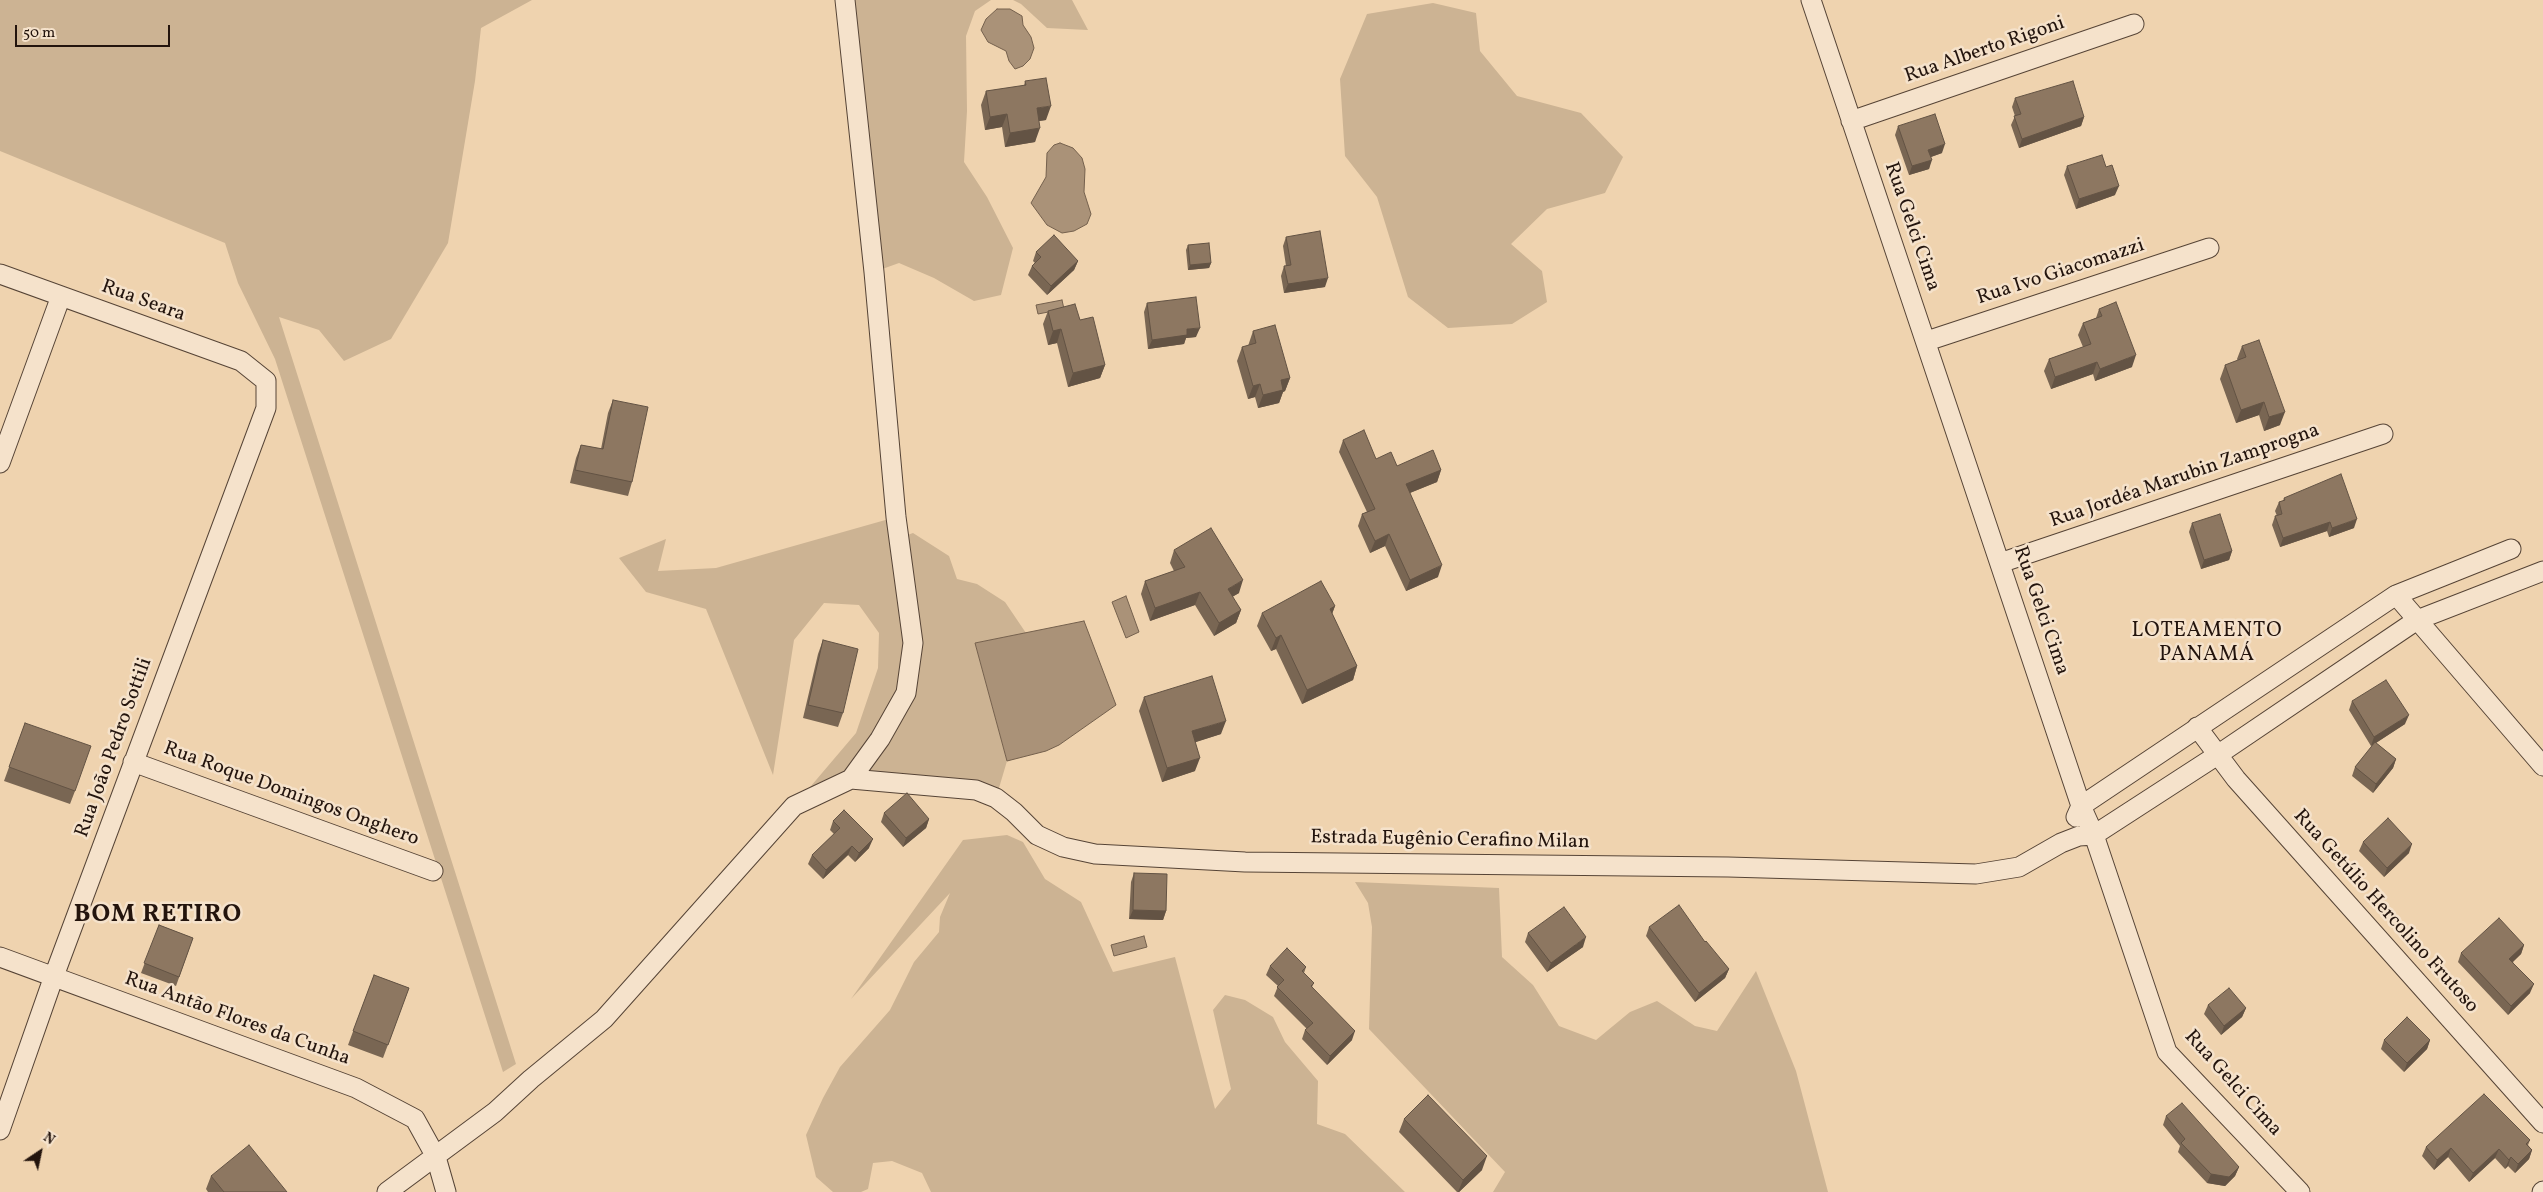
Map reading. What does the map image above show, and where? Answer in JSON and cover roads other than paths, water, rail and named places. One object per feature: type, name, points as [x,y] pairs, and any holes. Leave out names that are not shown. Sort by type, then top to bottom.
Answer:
[{"type":"street","points":[[388,1192],[495,1112],[531,1079],[604,1019],[794,806],[851,779],[880,739],[906,693],[913,643],[896,517],[874,272],[845,0]]},
{"type":"street","name":"Rua Gelci Cima","points":[[1811,0],[1927,341],[2081,806],[2094,835],[2167,1052],[2300,1192]]},
{"type":"street","name":"Rua Alberto Rigoni","points":[[1851,121],[2134,24]]},
{"type":"street","name":"Rua Ivo Giacomazzi","points":[[1927,341],[2208,248]]},
{"type":"street","name":"Rua Seara","points":[[0,274],[241,361],[266,381]]},
{"type":"street","points":[[0,464],[61,296]]},
{"type":"street","name":"Rua João Pedro Sottili","points":[[0,1130],[54,976],[266,408],[266,381]]},
{"type":"street","name":"Rua Jordéa Marubin Zamprogna","points":[[2000,563],[2383,434]]},
{"type":"street","points":[[2081,806],[2396,595],[2511,549]]},
{"type":"street","name":"Estrada Eugênio Cerafino Milan","points":[[851,779],[976,790],[996,798],[1014,812],[1037,835],[1063,847],[1095,854],[1245,862],[1718,867],[1976,874],[2019,867],[2060,844],[2079,836],[2094,835],[2219,754],[2417,620],[2543,571]]},
{"type":"street","points":[[2396,595],[2543,766]]},
{"type":"street","name":"Rua Getúlio Hercolino Frutoso","points":[[2198,727],[2236,779],[2543,1123]]},
{"type":"street","name":"Rua Roque Domingos Onghero","points":[[133,762],[433,871]]},
{"type":"street","name":"Estrada Eugênio Cerafino Milan","points":[[2060,844],[2073,826],[2081,806]]},
{"type":"street","name":"Rua Antão Flores da Cunha","points":[[0,958],[54,976],[356,1088],[415,1119],[436,1157],[446,1192]]},
{"type":"district","name":"LOTEAMENTO PANAMÁ","points":[[2207,644]]},
{"type":"district","name":"BOM RETIRO","points":[[158,916]]}]
